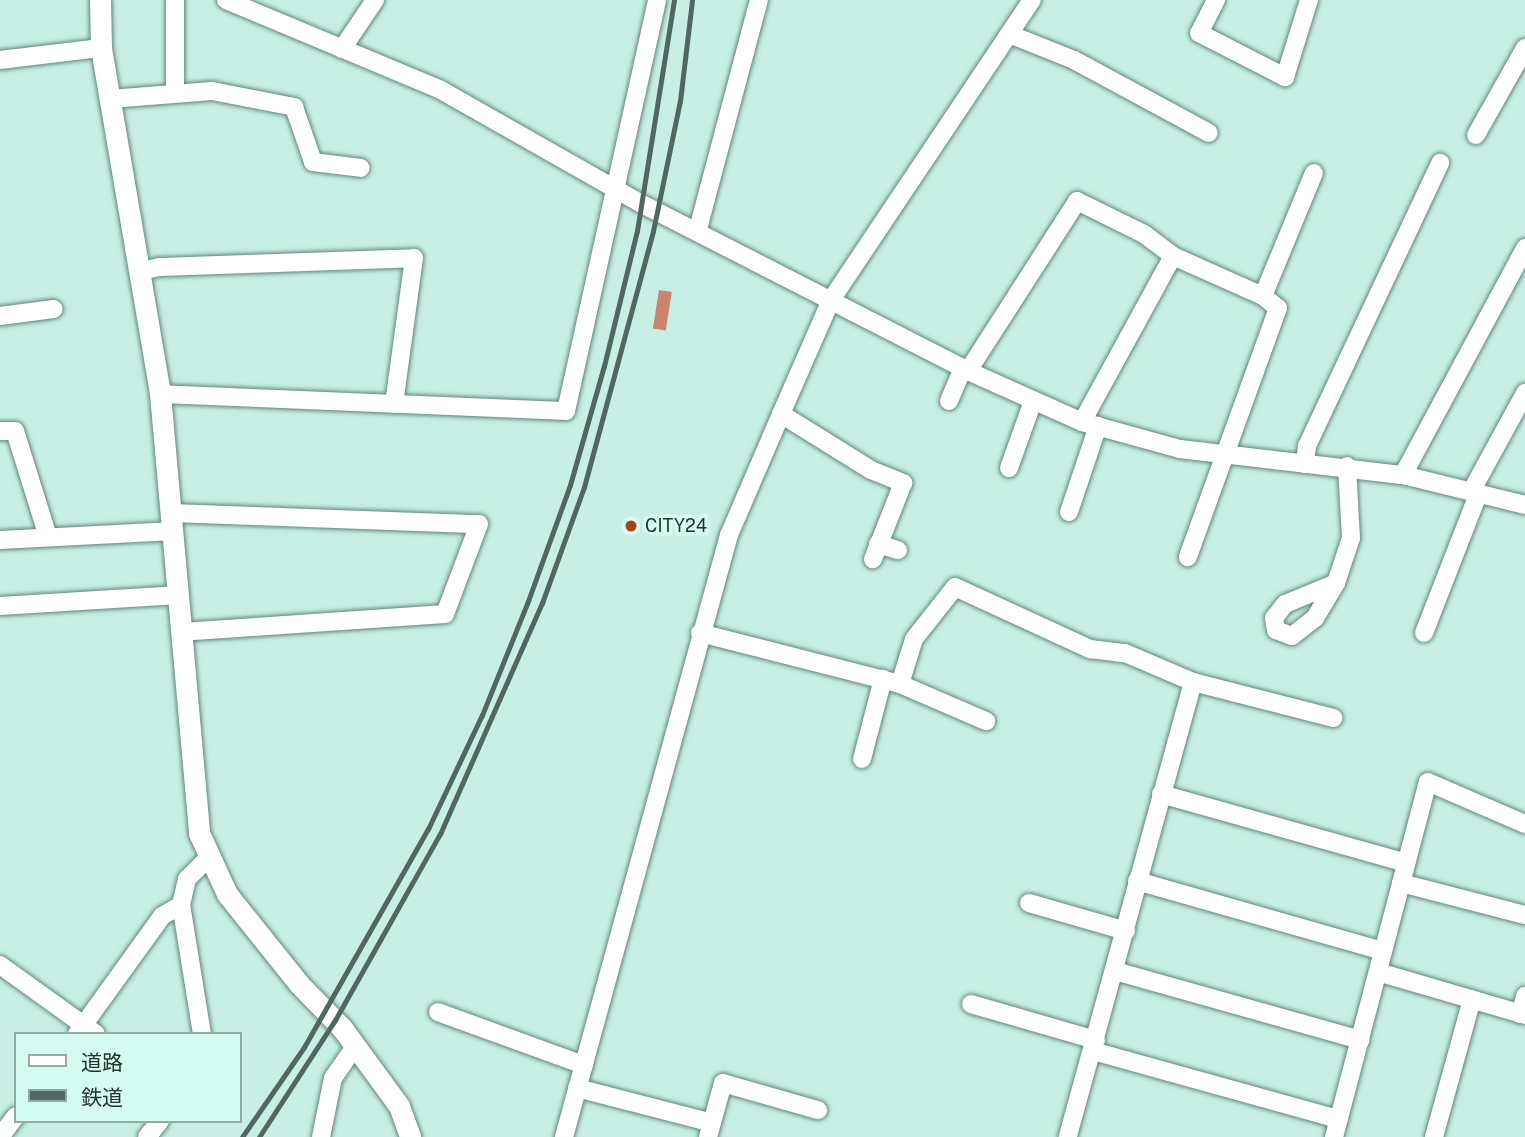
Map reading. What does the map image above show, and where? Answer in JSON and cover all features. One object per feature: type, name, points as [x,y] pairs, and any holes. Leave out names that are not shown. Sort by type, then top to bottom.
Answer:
[{"type":"street","points":[[100,0],[101,48],[160,394],[183,632],[193,795],[208,858],[227,894],[355,1046],[399,1106],[410,1137]]},
{"type":"street","points":[[175,0],[175,93]]},
{"type":"street","points":[[226,0],[441,90],[618,188],[831,300],[966,369],[1090,424],[1221,456],[1347,466],[1403,475],[1525,505]]},
{"type":"street","points":[[342,49],[375,0]]},
{"type":"street","points":[[160,394],[566,411],[618,188],[657,0]]},
{"type":"street","points":[[698,229],[759,0]]},
{"type":"street","points":[[564,1137],[729,535],[831,300],[1032,0]]},
{"type":"street","points":[[1216,0],[1199,33],[1285,77],[1310,0]]},
{"type":"street","points":[[1009,34],[1074,60],[1209,133]]},
{"type":"street","points":[[0,60],[101,48]]},
{"type":"street","points":[[1476,135],[1525,48]]},
{"type":"street","points":[[110,99],[212,91],[294,107],[313,162],[361,168]]},
{"type":"street","points":[[1304,464],[1307,446],[1440,163]]},
{"type":"street","points":[[1264,296],[1314,173]]},
{"type":"street","points":[[949,401],[966,369],[1077,201],[1144,234],[1173,256],[1264,296],[1278,309],[1221,456],[1188,557]]},
{"type":"street","points":[[1403,475],[1525,248]]},
{"type":"street","points":[[1069,512],[1090,424],[1173,256]]},
{"type":"street","points":[[141,271],[160,267],[414,258],[394,404]]},
{"type":"street","points":[[0,316],[54,309]]},
{"type":"street","points":[[1424,633],[1476,491],[1525,393]]},
{"type":"street","points":[[1009,468],[1033,401]]},
{"type":"street","points":[[781,414],[871,470],[903,483],[876,551],[898,550]]},
{"type":"street","points":[[0,431],[15,431],[48,537]]},
{"type":"street","points":[[1336,583],[1351,538],[1347,466]]},
{"type":"street","points":[[0,540],[173,522],[479,524],[445,614],[183,632]]},
{"type":"street","points":[[862,759],[891,681],[914,639],[955,587],[1090,649],[1125,653],[1193,682],[1333,718]]},
{"type":"street","points":[[0,606],[179,595]]},
{"type":"street","points":[[700,633],[891,681],[986,722]]},
{"type":"street","points":[[1068,1137],[1193,682]]},
{"type":"street","points":[[1334,1137],[1428,782],[1525,824]]},
{"type":"street","points":[[1161,794],[1406,863]]},
{"type":"street","points":[[202,1032],[181,905],[187,879],[208,858]]},
{"type":"street","points":[[1138,881],[1383,951]]},
{"type":"street","points":[[1401,883],[1525,915]]},
{"type":"street","points":[[1029,903],[1126,931]]},
{"type":"street","points":[[0,965],[86,1031],[162,916],[181,905]]},
{"type":"street","points":[[1115,971],[1360,1040]]},
{"type":"street","points":[[1378,972],[1472,999],[1523,1008]]},
{"type":"street","points":[[1434,1137],[1472,999]]},
{"type":"street","points":[[971,1004],[1095,1045],[1339,1119]]},
{"type":"street","points":[[438,1012],[584,1065]]},
{"type":"street","points":[[321,1137],[333,1078],[355,1046]]},
{"type":"street","points":[[577,1088],[710,1130],[723,1083],[818,1110]]},
{"type":"street","points":[[0,1137],[14,1119]]},
{"type":"street","points":[[147,1137],[158,1123]]},
{"type":"shaded area","points":[[659,290],[672,292],[666,331],[653,329]]},
{"type":"railway","points":[[242,1137],[304,1047],[428,829],[482,715],[528,601],[570,485],[604,366],[637,231],[674,0]]},
{"type":"railway","points":[[259,1137],[335,1020],[440,834],[542,603],[584,487],[653,231],[680,101],[692,0]]},
{"type":"place","name":"CITY24","points":[[631,526]]}]
